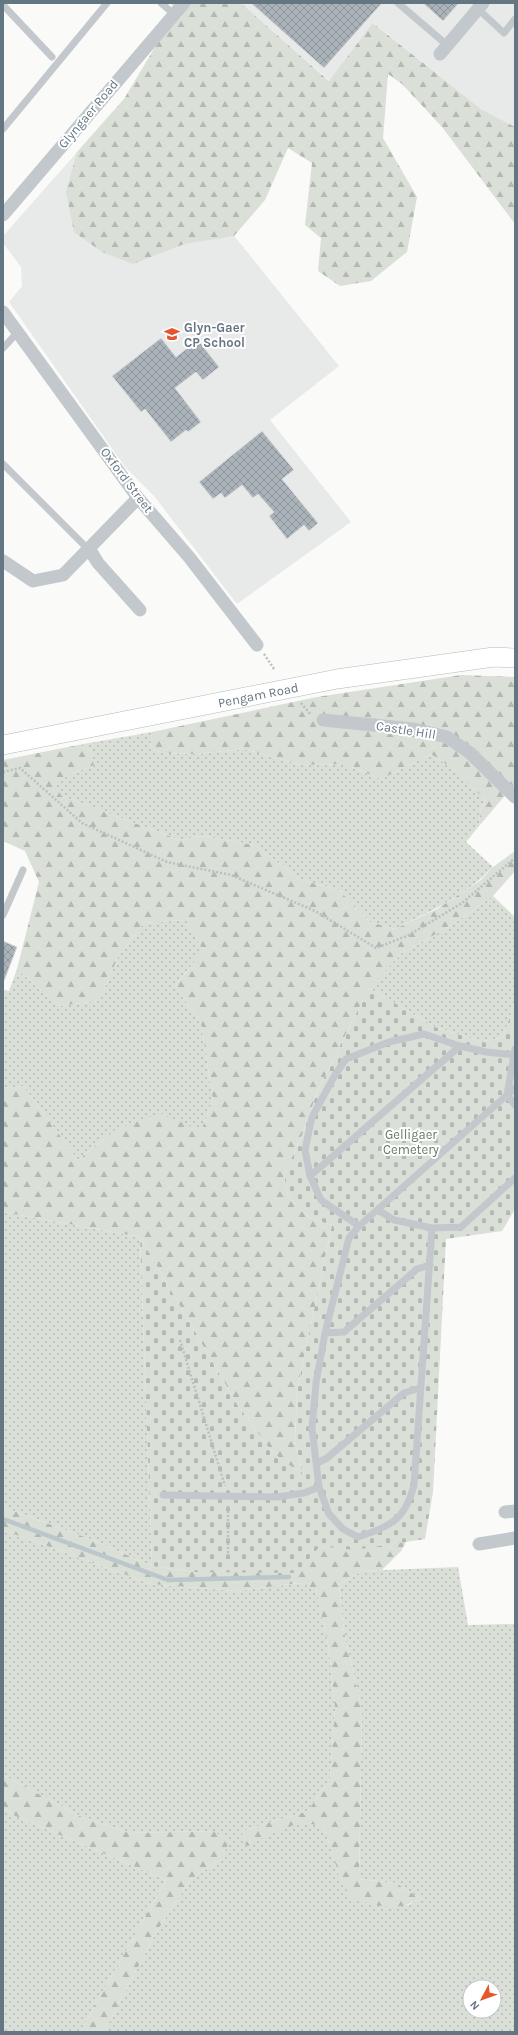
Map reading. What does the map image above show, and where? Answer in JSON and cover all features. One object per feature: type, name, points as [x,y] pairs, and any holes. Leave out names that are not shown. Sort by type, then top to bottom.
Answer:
[{"type":"main road","name":"Pengam Road","points":[[3,745],[337,679],[494,657],[515,658]]},
{"type":"street","name":"Glyngaer Road","points":[[3,215],[184,3]]},
{"type":"street","points":[[443,49],[480,6]]},
{"type":"street","name":"Oxford Street","points":[[3,312],[138,498],[189,557],[257,645]]},
{"type":"street","points":[[3,561],[33,581],[63,575],[90,550],[138,498]]},
{"type":"street","points":[[90,550],[98,563],[140,610]]},
{"type":"street","name":"Castle Hill","points":[[323,720],[414,729],[447,737],[470,753],[515,797]]},
{"type":"street","points":[[479,1544],[515,1538]]},
{"type":"lane","points":[[3,128],[108,3]]},
{"type":"lane","points":[[161,3],[174,14]]},
{"type":"lane","points":[[398,3],[443,49]]},
{"type":"lane","points":[[3,5],[52,57]]},
{"type":"lane","points":[[480,6],[504,33],[515,19]]},
{"type":"lane","points":[[3,348],[18,332]]},
{"type":"lane","points":[[3,464],[82,540],[90,550]]},
{"type":"lane","points":[[3,915],[23,870]]},
{"type":"lane","points":[[359,1226],[321,1200],[310,1176],[305,1150],[312,1117],[346,1059],[389,1042],[424,1034],[460,1046],[486,1052],[514,1052],[507,1095],[515,1105]]},
{"type":"lane","points":[[310,1176],[460,1046]]},
{"type":"lane","points":[[432,1228],[414,1485],[404,1511],[389,1524],[358,1537],[343,1529],[329,1514],[319,1486],[312,1428],[316,1383],[325,1333],[349,1238],[359,1226],[515,1088]]},
{"type":"lane","points":[[378,1210],[394,1220],[432,1228],[462,1227],[515,1178]]},
{"type":"lane","points":[[325,1333],[344,1332],[417,1269],[430,1265]]},
{"type":"lane","points":[[317,1463],[327,1458],[404,1393],[420,1388]]},
{"type":"lane","points":[[163,1495],[277,1497],[304,1494],[319,1486]]},
{"type":"path","points":[[3,772],[20,768],[82,823],[167,862],[231,875],[308,908],[376,948],[409,936],[462,903],[515,858]]},
{"type":"path","points":[[180,1340],[228,1496],[228,1556]]},
{"type":"shaded area","points":[[241,3],[515,3],[515,127],[481,109],[374,23],[330,81]]},
{"type":"shaded area","name":"Glyn-Gaer CP School","points":[[124,99],[339,366],[270,420],[351,522],[237,604],[154,496],[125,467],[9,302],[22,286],[21,267],[3,243],[3,236]]},
{"type":"green space","points":[[170,3],[241,3],[329,81],[373,23],[481,109],[515,127],[515,224],[442,127],[402,84],[388,74],[383,138],[417,197],[407,252],[371,281],[340,286],[318,271],[321,238],[305,225],[312,163],[288,148],[265,200],[234,236],[184,244],[133,264],[102,252],[74,232],[66,192],[77,152],[124,99],[164,32],[182,16]]},
{"type":"green space","points":[[461,675],[515,677],[515,784],[479,826],[480,812],[485,800],[456,771],[431,754],[381,779],[344,764],[301,765],[244,749],[196,754],[163,753],[150,748],[152,732],[317,697]]},
{"type":"green space","points":[[152,732],[150,748],[163,753],[196,754],[244,749],[301,765],[344,764],[381,779],[431,754],[456,771],[485,800],[480,812],[479,826],[466,842],[493,867],[471,886],[447,902],[395,929],[370,922],[339,890],[301,880],[255,845],[201,836],[180,840],[62,796],[54,787],[68,775],[94,765],[90,749],[78,745]]},
{"type":"green space","points":[[78,745],[90,749],[94,765],[68,775],[55,787],[62,796],[180,840],[201,836],[255,845],[301,880],[339,890],[370,922],[395,929],[437,909],[481,880],[493,867],[515,851],[515,871],[493,896],[452,925],[402,953],[369,988],[318,1090],[301,1138],[284,1175],[288,1196],[309,1218],[332,1225],[297,1391],[295,1441],[303,1476],[272,1452],[238,1406],[140,1237],[3,1212],[3,1088],[23,1086],[78,1160],[117,1129],[160,1113],[201,1131],[213,1100],[201,1023],[175,986],[203,951],[186,920],[144,923],[118,957],[99,1001],[58,1006],[17,969],[39,882],[25,851],[3,841],[3,760]]},
{"type":"green space","points":[[493,896],[515,917],[515,1002],[503,1037],[483,1042],[435,1027],[369,988],[402,953],[452,925]]},
{"type":"green space","points":[[186,920],[203,951],[175,986],[201,1023],[213,1100],[201,1131],[117,1129],[78,1160],[23,1086],[3,1088],[3,990],[9,991],[17,969],[58,1006],[99,1001],[118,957],[144,923]]},
{"type":"green space","name":"Gelligaer Cemetery","points":[[369,988],[435,1027],[483,1042],[503,1037],[515,1002],[515,1209],[502,1231],[446,1239],[433,1492],[425,1539],[354,1550],[320,1546],[297,1573],[195,1572],[152,1566],[140,1237],[238,1406],[272,1452],[303,1475],[295,1441],[297,1391],[332,1225],[309,1218],[288,1196],[284,1175],[301,1138],[318,1090]]},
{"type":"green space","points":[[3,1212],[140,1237],[152,1566],[93,1540],[3,1507]]},
{"type":"green space","points":[[3,1507],[93,1540],[152,1566],[195,1572],[320,1545],[406,1542],[401,1551],[382,1570],[362,1571],[339,1585],[344,1632],[362,1710],[359,1879],[396,1883],[421,1899],[401,1906],[386,1907],[351,1898],[339,1875],[324,1828],[305,1824],[295,1825],[276,1832],[248,1846],[243,1843],[242,1831],[308,1811],[330,1778],[335,1709],[329,1649],[316,1589],[300,1583],[236,1591],[151,1584],[3,1530]]},
{"type":"green space","points":[[3,1530],[151,1584],[236,1591],[300,1583],[316,1588],[329,1649],[335,1709],[330,1778],[308,1811],[242,1831],[248,1845],[276,1831],[295,1825],[305,1824],[324,1828],[339,1875],[408,1905],[421,1899],[396,1883],[359,1879],[362,1710],[344,1632],[339,1585],[362,1571],[458,1567],[468,1625],[515,1624],[515,2032],[104,2032],[157,1931],[191,1879],[222,1859],[214,1831],[130,1833],[84,1818],[3,1775]]},
{"type":"green space","points":[[3,1775],[84,1818],[130,1833],[214,1831],[229,1842],[222,1859],[191,1879],[157,1931],[104,2032],[80,2032],[166,1880],[13,1815],[3,1806]]},
{"type":"green space","points":[[3,1806],[13,1815],[166,1880],[80,2032],[3,2032]]},
{"type":"building","points":[[251,3],[382,3],[324,68]]},
{"type":"building","points":[[423,3],[459,3],[443,21]]},
{"type":"building","points":[[161,338],[176,357],[198,340],[219,367],[203,380],[196,372],[175,388],[201,422],[188,432],[186,430],[171,442],[145,409],[141,412],[112,376]]},
{"type":"building","points":[[262,431],[294,470],[282,479],[318,523],[309,531],[304,525],[287,539],[269,516],[274,512],[258,494],[253,498],[242,485],[225,498],[221,493],[213,499],[199,482]]},
{"type":"building","points":[[3,941],[17,947],[4,981],[3,981]]},
{"type":"waterway","points":[[3,1519],[168,1580],[289,1577]]},
{"type":"place","name":"Glyn-Gaer CP School","points":[[172,334]]}]
